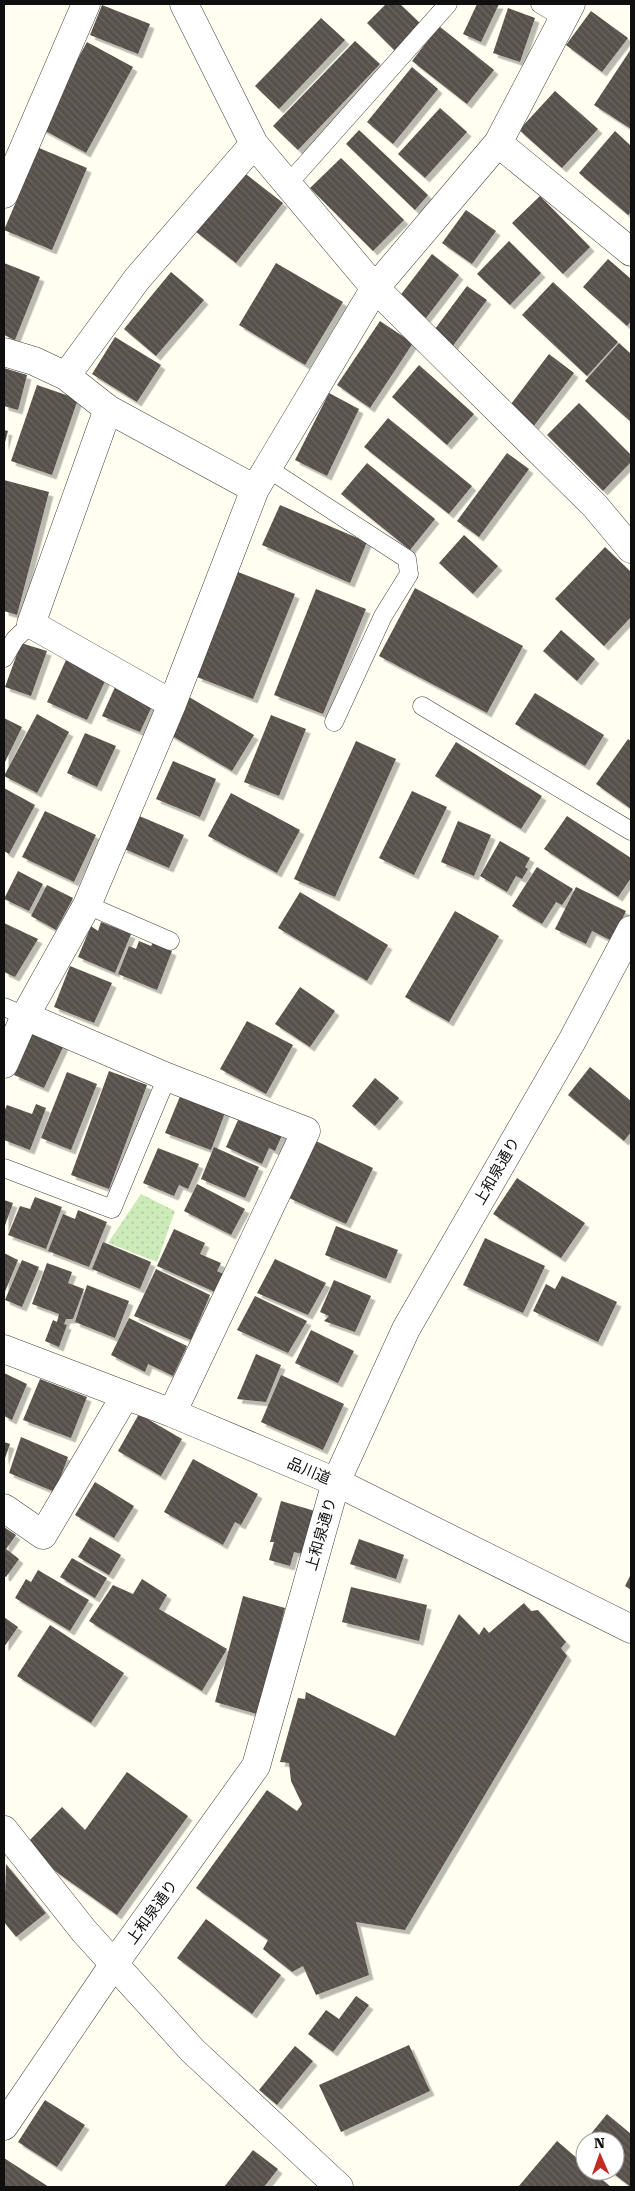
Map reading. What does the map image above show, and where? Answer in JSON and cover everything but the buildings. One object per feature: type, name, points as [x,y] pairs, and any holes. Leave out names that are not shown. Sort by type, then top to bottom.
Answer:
[{"type":"street","points":[[4,194],[86,4]]},
{"type":"street","points":[[184,4],[254,144],[375,288],[595,506],[631,549]]},
{"type":"street","points":[[4,1064],[14,1012],[87,905],[172,704],[261,479],[375,288],[498,143],[567,11]]},
{"type":"street","points":[[498,143],[631,252]]},
{"type":"street","points":[[66,376],[137,279],[254,144]]},
{"type":"street","points":[[4,352],[34,361],[66,376],[108,409],[261,479]]},
{"type":"street","points":[[108,409],[31,624],[172,704]]},
{"type":"street","name":"上和泉通り","points":[[4,2126],[114,1964],[256,1766],[336,1482],[406,1328],[572,1041],[631,930]]},
{"type":"street","points":[[14,1012],[166,1077],[306,1131],[172,1413]]},
{"type":"street","name":"品川道","points":[[4,1349],[172,1413],[336,1482],[631,1630]]},
{"type":"street","points":[[4,1508],[43,1535],[125,1396]]},
{"type":"street","points":[[4,1830],[84,1931],[192,2050],[339,2187]]},
{"type":"lane","points":[[288,184],[448,4]]},
{"type":"lane","points":[[540,4],[567,11]]},
{"type":"lane","points":[[261,479],[407,559],[409,574],[384,616],[334,722]]},
{"type":"lane","points":[[4,658],[15,639],[31,624]]},
{"type":"lane","points":[[422,706],[631,831]]},
{"type":"lane","points":[[87,905],[170,941]]},
{"type":"lane","points":[[4,1168],[112,1209],[166,1077]]},
{"type":"green space","points":[[141,1194],[175,1211],[157,1262],[108,1243]]}]
